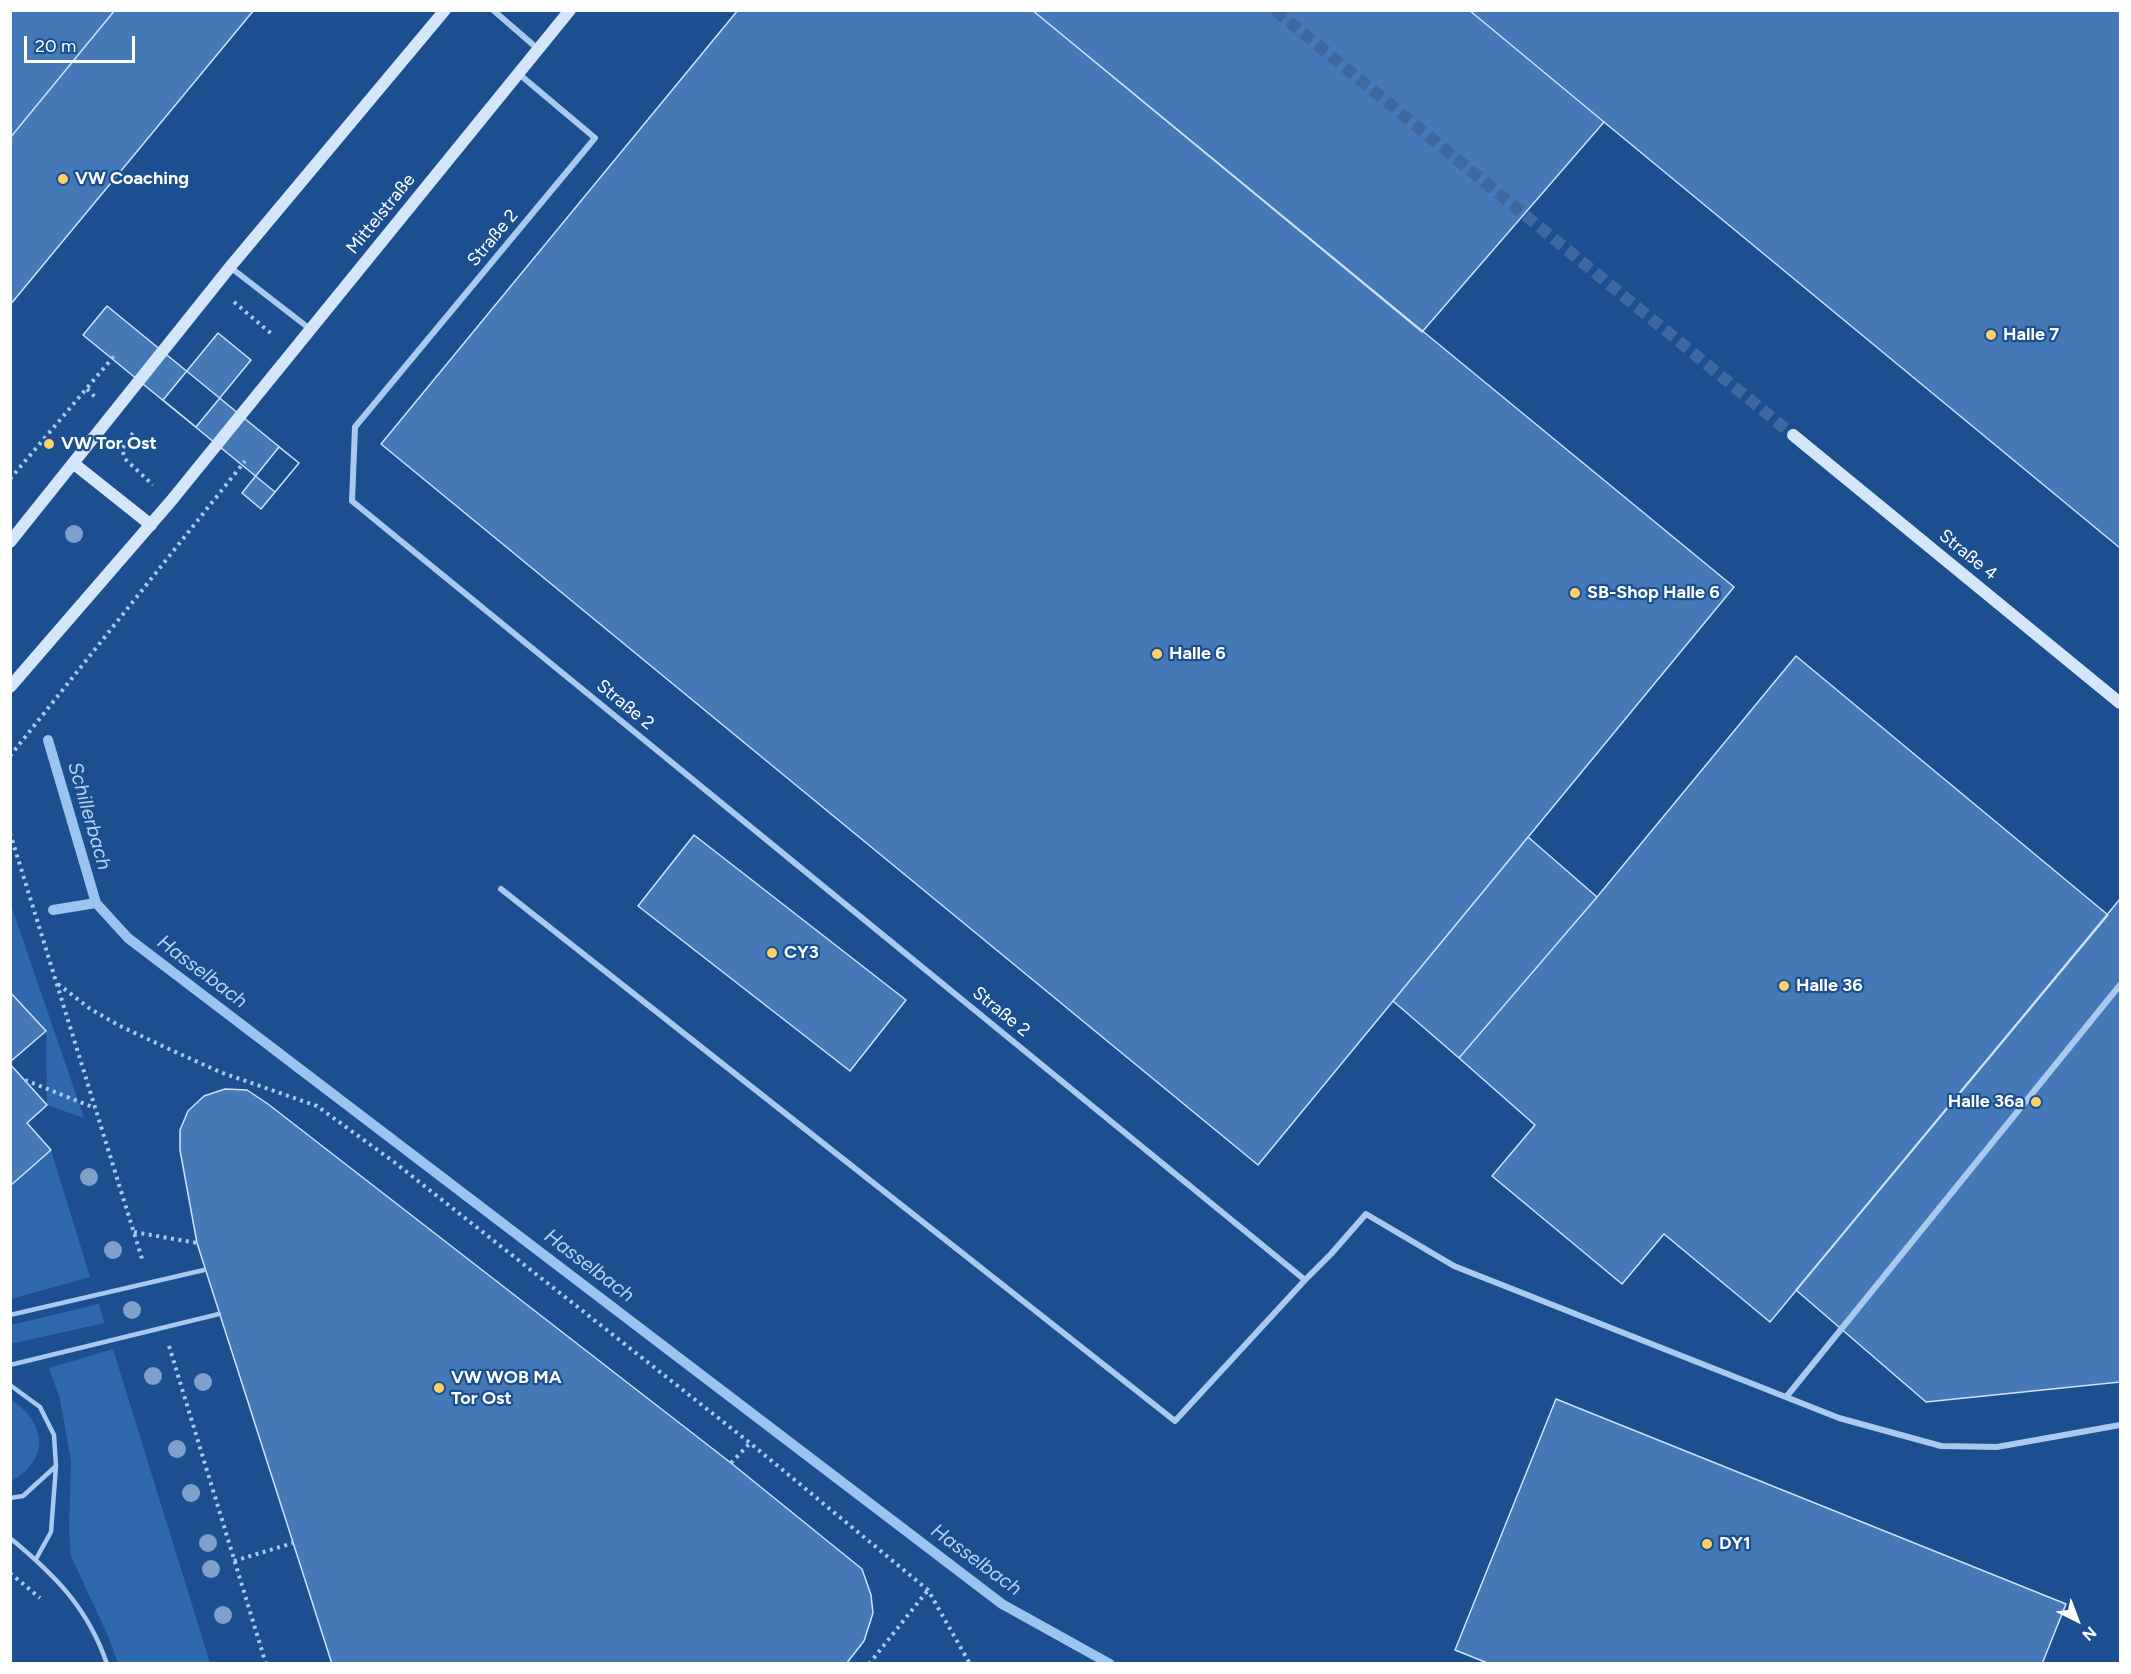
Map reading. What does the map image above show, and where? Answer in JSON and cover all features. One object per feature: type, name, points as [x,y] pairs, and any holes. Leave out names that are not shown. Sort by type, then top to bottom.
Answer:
[{"type":"street","points":[[10,542],[230,267],[445,10]]},
{"type":"street","points":[[493,10],[538,49]]},
{"type":"street","name":"Mittelstraße","points":[[10,687],[171,501],[570,10]]},
{"type":"street","name":"Straße 2","points":[[518,73],[595,138],[355,427],[352,501],[1305,1280]]},
{"type":"street","points":[[230,267],[311,330]]},
{"type":"street","name":"Straße 4","points":[[1793,435],[2121,703]]},
{"type":"street","points":[[73,463],[151,525]]},
{"type":"street","points":[[501,889],[1174,1421],[1366,1214],[1454,1266],[1839,1418],[1941,1446],[1997,1447],[2121,1425]]},
{"type":"street","points":[[1787,1396],[2121,985]]},
{"type":"lane","points":[[10,1315],[204,1270]]},
{"type":"lane","points":[[10,1365],[219,1314]]},
{"type":"lane","points":[[10,1385],[40,1407],[54,1435],[56,1466],[51,1532],[36,1559]]},
{"type":"lane","points":[[10,1498],[23,1496],[56,1466]]},
{"type":"lane","points":[[10,1538],[36,1559],[75,1600],[98,1638],[106,1664]]},
{"type":"path","points":[[215,286],[293,351]]},
{"type":"path","points":[[10,479],[114,356]]},
{"type":"path","points":[[87,389],[134,431],[122,449],[125,459],[197,522]]},
{"type":"path","points":[[10,756],[245,461]]},
{"type":"path","points":[[10,833],[149,1281]]},
{"type":"path","points":[[58,984],[89,1008],[158,1044],[220,1072],[317,1106],[394,1162],[750,1443],[928,1590],[970,1664]]},
{"type":"path","points":[[25,1080],[96,1108]]},
{"type":"path","points":[[134,1232],[197,1243]]},
{"type":"path","points":[[164,1328],[266,1664]]},
{"type":"path","points":[[731,1463],[750,1443]]},
{"type":"path","points":[[234,1561],[293,1543]]},
{"type":"path","points":[[10,1573],[42,1599]]},
{"type":"path","points":[[869,1664],[928,1590]]},
{"type":"shaded area","points":[[10,902],[84,1118],[47,1105],[46,1031],[11,992]]},
{"type":"shaded area","points":[[51,1150],[90,1277],[11,1299],[11,1186]]},
{"type":"shaded area","points":[[99,1304],[104,1323],[11,1344],[11,1325]]},
{"type":"shaded area","points":[[113,1349],[210,1663],[118,1663],[71,1556],[69,1530],[71,1461],[60,1399],[49,1368]]},
{"type":"shaded area","points":[[10,1399],[27,1413],[38,1431],[39,1441],[34,1460],[23,1473],[11,1481]]},
{"type":"building","points":[[10,10],[115,10],[10,138]]},
{"type":"building","name":"VW Coaching","points":[[115,10],[254,10],[10,305],[10,138]]},
{"type":"building","name":"Halle 6","points":[[738,10],[1032,10],[1734,587],[1258,1165],[381,444]]},
{"type":"building","points":[[1032,10],[1469,10],[1604,122],[1422,332]]},
{"type":"building","name":"Halle 7","points":[[1469,10],[2120,10],[2120,548],[1604,122]]},
{"type":"building","points":[[107,306],[299,463],[275,492],[83,335]]},
{"type":"building","points":[[218,333],[251,360],[196,427],[163,400]]},
{"type":"building","points":[[279,447],[299,463],[261,509],[242,493]]},
{"type":"building","name":"Halle 36","points":[[1796,656],[2108,915],[1770,1322],[1664,1234],[1622,1284],[1492,1176],[1535,1125],[1459,1058],[1597,897]]},
{"type":"building","name":"CY3","points":[[694,835],[906,1000],[850,1071],[638,906]]},
{"type":"building","points":[[1528,837],[1597,897],[1459,1058],[1393,1001]]},
{"type":"building","name":"Halle 36a","points":[[2120,899],[2120,1382],[1926,1402],[1796,1290]]},
{"type":"building","points":[[10,992],[46,1031],[10,1062]]},
{"type":"building","points":[[10,1064],[47,1105],[27,1123],[51,1150],[10,1186]]},
{"type":"building","name":"VW WOB MA Tor Ost","points":[[225,1089],[247,1090],[268,1104],[731,1463],[862,1569],[871,1595],[873,1613],[864,1641],[846,1664],[332,1664],[197,1243],[180,1150],[180,1130],[188,1111],[204,1096]]},
{"type":"building","name":"DY1","points":[[1556,1399],[2066,1604],[2042,1664],[1490,1664],[1455,1650]]},
{"type":"waterway","name":"Schillerbach","points":[[48,740],[96,903]]},
{"type":"waterway","name":"Hasselbach","points":[[53,910],[96,903],[128,938],[1002,1604],[1110,1664]]},
{"type":"tunnel","points":[[1275,10],[1793,435]]},
{"type":"place","name":"VW Coaching","points":[[63,179]]},
{"type":"place","name":"Halle 7","points":[[1991,335]]},
{"type":"place","name":"VW Tor Ost","points":[[49,444]]},
{"type":"place","name":"SB-Shop Halle 6","points":[[1575,593]]},
{"type":"place","name":"Halle 6","points":[[1157,654]]},
{"type":"place","name":"CY3","points":[[772,953]]},
{"type":"place","name":"Halle 36","points":[[1784,986]]},
{"type":"place","name":"Halle 36a","points":[[2036,1102]]},
{"type":"place","name":"VW WOB MA Tor Ost","points":[[439,1388]]},
{"type":"place","name":"DY1","points":[[1707,1544]]}]
